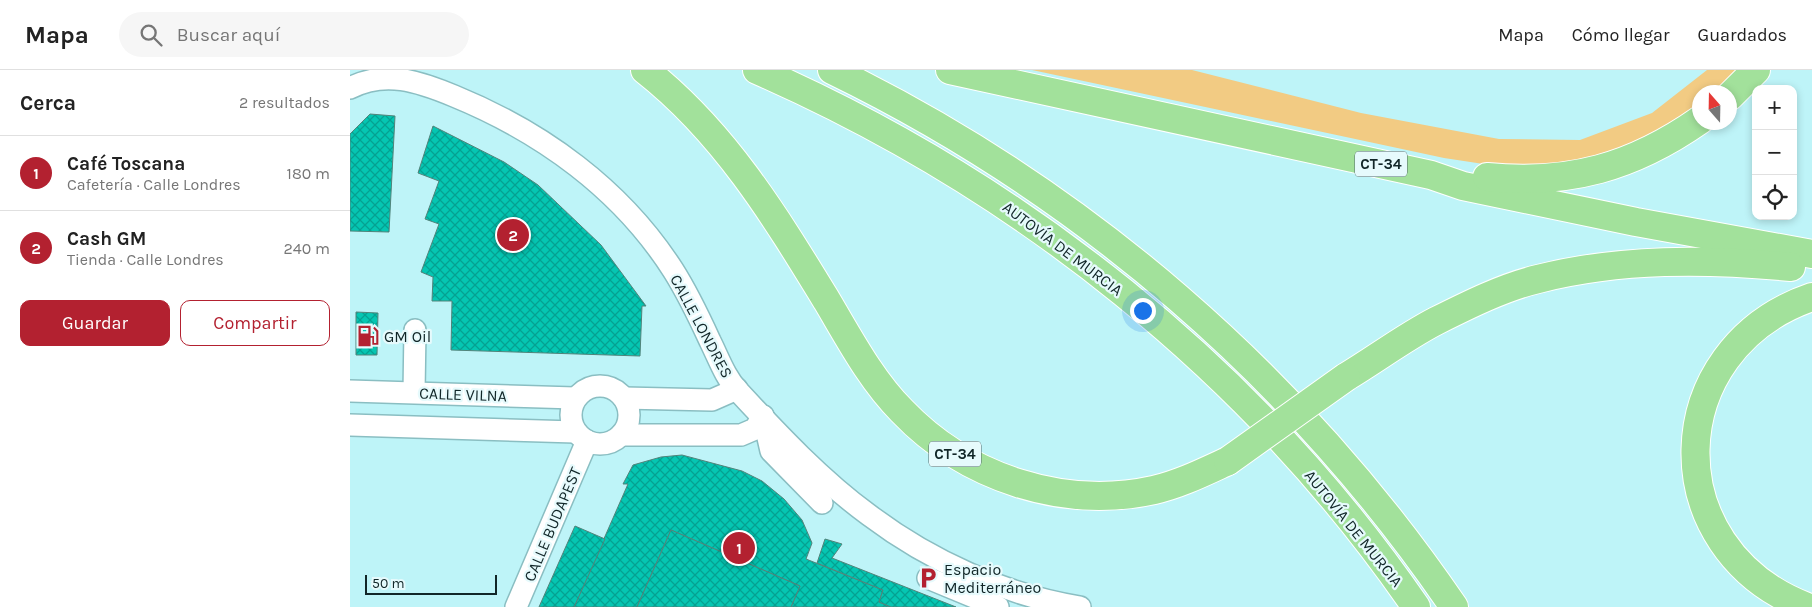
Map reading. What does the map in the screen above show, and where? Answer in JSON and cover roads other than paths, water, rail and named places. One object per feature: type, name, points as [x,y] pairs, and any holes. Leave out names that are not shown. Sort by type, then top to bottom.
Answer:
[{"type":"highway","name":"CT-34","points":[[645,70],[694,113],[740,167],[775,216],[841,325],[884,390],[901,410],[942,446],[986,472],[1010,481],[1076,495],[1129,494],[1155,490],[1181,482],[1228,461],[1346,377],[1435,321],[1537,279],[1586,270],[1663,261],[1738,262],[1812,269]]},
{"type":"highway","name":"AUTOVÍA DE MURCIA","points":[[757,70],[875,126],[914,147],[1028,220],[1109,280],[1206,366],[1266,424],[1335,502],[1382,560],[1416,607]]},
{"type":"highway","name":"AUTOVÍA DE MURCIA","points":[[832,70],[929,120],[1008,168],[1108,239],[1166,286],[1260,372],[1320,435],[1407,541],[1454,607]]},
{"type":"highway","name":"CT-34","points":[[950,70],[1431,175],[1463,186],[1597,214],[1812,254]]},
{"type":"highway","points":[[1737,89],[1756,70]]},
{"type":"highway","points":[[1431,175],[1470,175],[1514,180],[1558,178],[1602,170],[1642,156],[1692,125]]},
{"type":"highway","points":[[1807,607],[1768,587],[1745,569],[1724,546],[1708,518],[1697,486],[1695,456],[1698,422],[1707,393],[1721,365],[1740,341],[1763,321],[1792,304],[1812,297]]},
{"type":"street","name":"CALLE LONDRES","points":[[350,88],[366,79],[384,76],[400,78],[442,91],[479,106],[518,125],[556,149],[622,206],[650,238],[674,271],[727,377],[763,416],[841,493],[869,516],[896,534],[951,565],[990,583],[1064,606]]},
{"type":"street","points":[[414,392],[415,330]]},
{"type":"street","points":[[350,426],[581,437],[609,443],[621,435],[629,417],[628,407],[624,398],[609,387],[600,386],[582,391],[575,398],[571,415],[581,437]]},
{"type":"street","points":[[624,398],[712,400],[737,389]]},
{"type":"street","name":"CALLE VILNA","points":[[350,391],[575,398]]},
{"type":"street","points":[[621,435],[741,435],[755,429],[763,416]]},
{"type":"street","points":[[763,416],[770,451],[822,503]]},
{"type":"street","name":"CALLE BUDAPEST","points":[[516,607],[581,437]]},
{"type":"street","points":[[928,578],[998,607]]},
{"type":"place","name":"Cash GM","points":[[513,235]]},
{"type":"place","name":"GM Oil","points":[[368,336]]},
{"type":"place","name":"Café Toscana","points":[[739,548]]},
{"type":"place","name":"Espacio Mediterráneo","points":[[928,578]]}]
